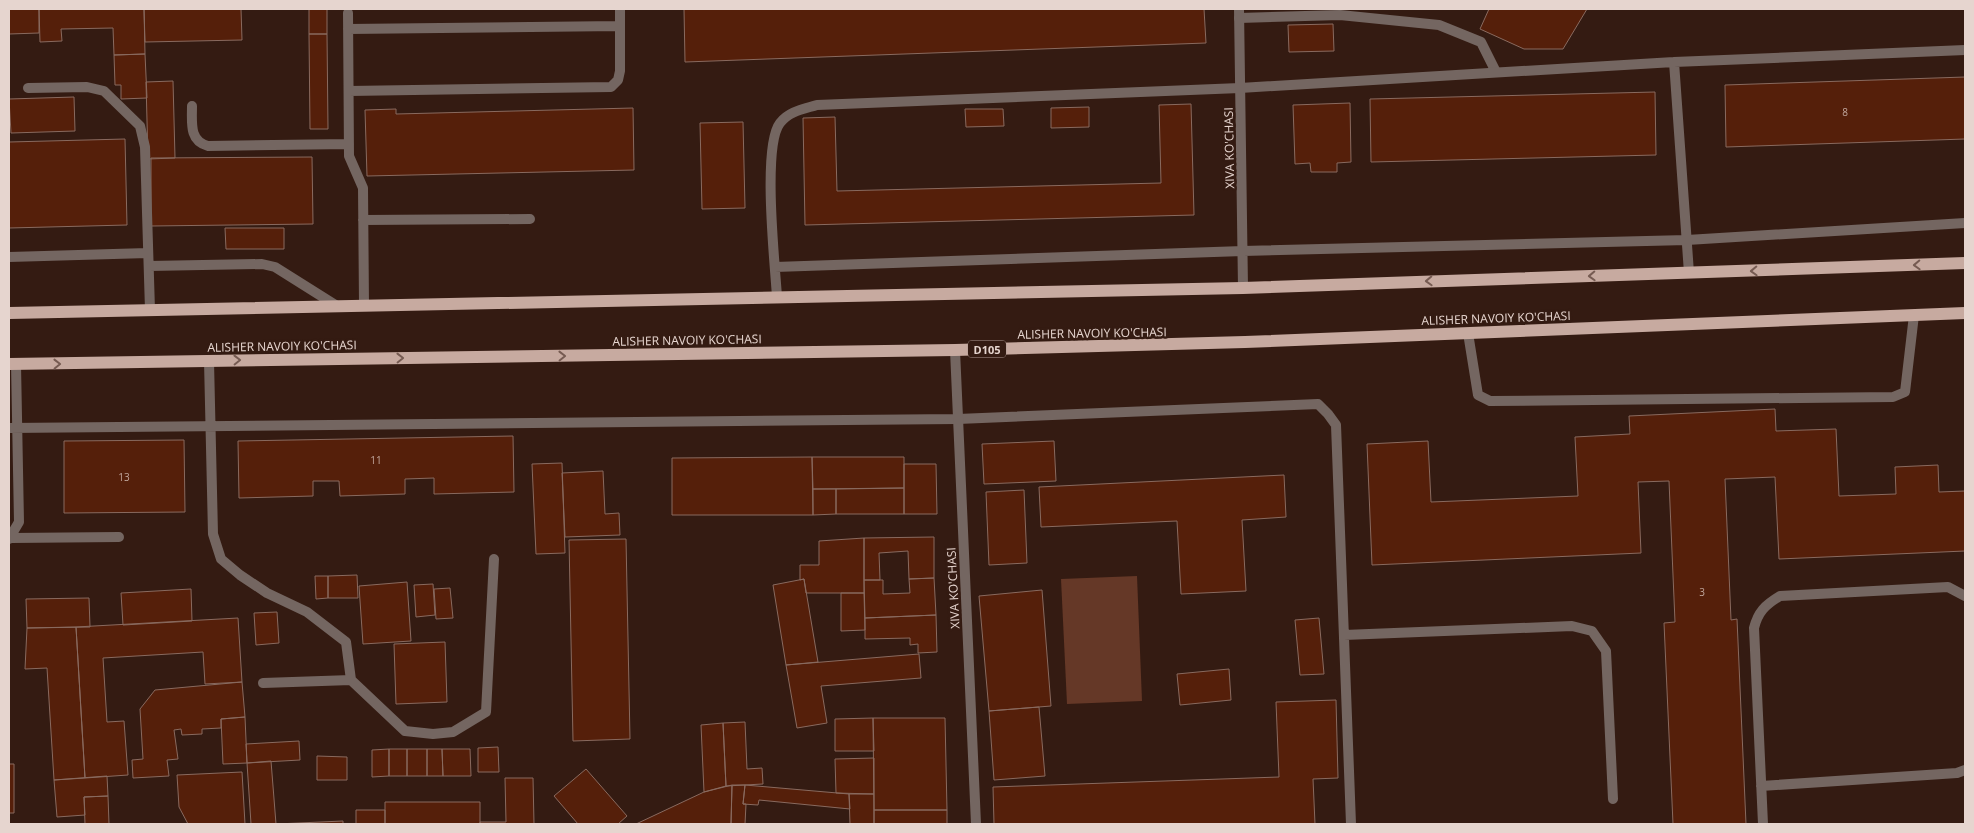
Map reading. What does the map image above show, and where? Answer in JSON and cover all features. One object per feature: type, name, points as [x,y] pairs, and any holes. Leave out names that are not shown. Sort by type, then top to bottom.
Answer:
[{"type":"main road","points":[[9,313],[1243,288],[1965,264]]},
{"type":"main road","name":"ALISHER NAVOIY KO'CHASI","points":[[12,364],[954,350],[1245,342],[1965,313]]},
{"type":"street","points":[[349,91],[610,87],[618,80],[620,71],[620,9]]},
{"type":"street","points":[[348,13],[349,156],[363,188],[364,305]]},
{"type":"street","points":[[1239,13],[1340,15],[1439,25],[1481,42],[1496,72]]},
{"type":"street","name":"XIVA KO'CHASI","points":[[1239,13],[1243,288]]},
{"type":"street","points":[[348,29],[620,26]]},
{"type":"street","points":[[777,297],[770,166],[773,139],[780,123],[793,112],[818,105],[1240,88],[1674,62],[1965,50]]},
{"type":"street","points":[[1674,62],[1689,273]]},
{"type":"street","points":[[28,88],[96,87],[109,95],[140,126],[145,147],[150,310]]},
{"type":"street","points":[[192,106],[194,137],[199,143],[208,146],[349,144]]},
{"type":"street","points":[[363,220],[530,218]]},
{"type":"street","points":[[775,267],[1243,251],[1687,240],[1965,223]]},
{"type":"street","points":[[9,257],[148,253]]},
{"type":"street","points":[[149,266],[262,264],[275,267],[337,306]]},
{"type":"street","points":[[1468,333],[1478,396],[1490,402],[1893,398],[1905,392],[1914,315]]},
{"type":"street","name":"XIVA KO'CHASI","points":[[954,350],[976,824]]},
{"type":"street","points":[[209,361],[213,534],[220,559],[267,593],[307,612],[346,642],[351,680],[406,731],[433,734],[453,732],[486,712],[494,559]]},
{"type":"street","points":[[12,364],[12,428],[19,522],[10,538],[119,537]]},
{"type":"street","points":[[12,428],[210,424],[958,419],[1318,404],[1336,425],[1352,824]]},
{"type":"street","points":[[1763,824],[1754,628],[1757,616],[1765,605],[1780,596],[1948,587],[1965,596]]},
{"type":"street","points":[[1344,635],[1572,626],[1592,632],[1606,651],[1613,799]]},
{"type":"street","points":[[263,683],[351,680]]},
{"type":"street","points":[[1761,786],[1957,773],[1965,770]]},
{"type":"shaded area","points":[[1137,576],[1142,701],[1067,704],[1061,579]]},
{"type":"building","points":[[9,9],[39,9],[39,33],[9,34]]},
{"type":"building","points":[[39,9],[144,9],[145,54],[114,55],[113,28],[61,29],[62,41],[40,42]]},
{"type":"building","points":[[144,9],[241,9],[242,40],[145,42]]},
{"type":"building","points":[[309,9],[327,9],[327,34],[309,34]]},
{"type":"building","points":[[684,9],[1204,9],[1206,43],[685,62]]},
{"type":"building","points":[[1489,9],[1587,9],[1563,49],[1524,49],[1480,29]]},
{"type":"building","points":[[1333,24],[1334,51],[1289,52],[1288,25]]},
{"type":"building","points":[[309,34],[327,34],[328,129],[310,129]]},
{"type":"building","points":[[145,54],[147,98],[121,99],[121,85],[115,85],[114,55]]},
{"type":"building","points":[[1965,77],[1965,139],[1726,147],[1725,85]]},
{"type":"building","points":[[173,81],[175,158],[148,159],[146,82]]},
{"type":"building","points":[[1655,92],[1656,155],[1371,162],[1370,99]]},
{"type":"building","points":[[74,97],[75,131],[11,133],[9,99]]},
{"type":"building","points":[[1350,103],[1351,162],[1337,163],[1337,172],[1311,172],[1310,163],[1295,164],[1293,105]]},
{"type":"building","points":[[1191,104],[1194,215],[805,225],[803,118],[835,117],[837,191],[1161,183],[1159,105]]},
{"type":"building","points":[[1089,107],[1089,127],[1051,128],[1051,108]]},
{"type":"building","points":[[633,108],[634,170],[367,176],[365,110],[396,109],[396,114]]},
{"type":"building","points":[[965,109],[1003,109],[1004,126],[966,127]]},
{"type":"building","points":[[743,122],[745,208],[702,209],[700,123]]},
{"type":"building","points":[[125,139],[127,225],[9,228],[9,142]]},
{"type":"building","points":[[312,157],[313,224],[151,226],[151,158]]},
{"type":"building","points":[[225,228],[284,228],[284,249],[226,249]]},
{"type":"building","points":[[1775,409],[1776,431],[1836,429],[1839,496],[1896,494],[1895,467],[1938,465],[1939,492],[1965,491],[1965,551],[1779,559],[1775,477],[1725,479],[1731,620],[1737,619],[1746,824],[1673,824],[1664,623],[1675,622],[1669,481],[1638,482],[1641,553],[1372,565],[1367,444],[1428,441],[1431,502],[1578,496],[1575,437],[1630,434],[1629,416]]},
{"type":"building","points":[[513,436],[514,492],[434,494],[434,478],[405,479],[405,494],[340,496],[339,481],[313,481],[313,496],[239,498],[238,441]]},
{"type":"building","points":[[184,440],[185,512],[64,513],[64,441]]},
{"type":"building","points":[[1054,441],[1056,481],[984,484],[982,444]]},
{"type":"building","points":[[812,457],[904,457],[904,488],[813,489]]},
{"type":"building","points":[[812,457],[813,515],[672,515],[672,458]]},
{"type":"building","points":[[562,463],[565,553],[536,554],[532,464]]},
{"type":"building","points":[[904,464],[936,464],[937,514],[904,514]]},
{"type":"building","points":[[603,471],[605,514],[619,513],[620,535],[565,537],[562,473]]},
{"type":"building","points":[[1284,475],[1286,517],[1242,520],[1246,591],[1181,594],[1177,521],[1041,527],[1039,487]]},
{"type":"building","points":[[904,488],[904,514],[836,514],[836,489]]},
{"type":"building","points":[[813,489],[836,489],[836,514],[813,515]]},
{"type":"building","points":[[1024,490],[1027,563],[989,565],[986,492]]},
{"type":"building","points":[[934,537],[934,578],[909,579],[908,551],[879,553],[880,580],[864,580],[864,538]]},
{"type":"building","points":[[864,538],[864,593],[806,593],[804,579],[800,580],[800,565],[819,565],[819,541]]},
{"type":"building","points":[[626,539],[630,739],[573,741],[569,540]]},
{"type":"building","points":[[357,575],[358,598],[328,598],[328,576]]},
{"type":"building","points":[[315,576],[328,576],[328,598],[316,599]]},
{"type":"building","points":[[934,578],[936,615],[865,618],[864,580],[883,580],[883,594],[910,593],[909,579]]},
{"type":"building","points":[[804,579],[818,662],[786,665],[773,585]]},
{"type":"building","points":[[407,582],[411,641],[363,644],[359,586]]},
{"type":"building","points":[[433,584],[435,615],[416,617],[414,585]]},
{"type":"building","points":[[450,588],[453,618],[436,619],[434,589]]},
{"type":"building","points":[[191,589],[192,621],[123,625],[121,593]]},
{"type":"building","points":[[1042,590],[1051,706],[989,711],[979,596]]},
{"type":"building","points":[[841,593],[864,593],[865,630],[841,631]]},
{"type":"building","points":[[89,598],[90,627],[27,628],[26,599]]},
{"type":"building","points":[[277,612],[279,643],[256,645],[254,613]]},
{"type":"building","points":[[936,615],[937,652],[918,653],[918,644],[910,645],[910,638],[865,639],[865,618]]},
{"type":"building","points":[[238,618],[242,682],[205,684],[203,652],[103,658],[107,722],[124,721],[128,775],[85,778],[76,627]]},
{"type":"building","points":[[1319,618],[1324,674],[1300,675],[1295,620]]},
{"type":"building","points":[[76,627],[85,778],[54,780],[47,668],[25,669],[27,628]]},
{"type":"building","points":[[445,642],[447,702],[396,704],[394,644]]},
{"type":"building","points":[[919,654],[921,678],[821,686],[827,723],[797,728],[786,665]]},
{"type":"building","points":[[1229,669],[1231,700],[1180,705],[1177,674]]},
{"type":"building","points":[[242,682],[245,717],[221,719],[221,728],[202,729],[202,734],[182,735],[181,729],[174,730],[178,759],[167,760],[169,776],[133,778],[132,760],[143,759],[140,709],[155,690]]},
{"type":"building","points":[[1336,700],[1338,778],[1313,779],[1315,824],[994,824],[993,787],[1279,777],[1276,702]]},
{"type":"building","points":[[1039,707],[1045,776],[994,780],[989,711]]},
{"type":"building","points":[[245,717],[247,763],[223,764],[221,719]]},
{"type":"building","points":[[873,718],[874,751],[835,751],[835,719]]},
{"type":"building","points":[[873,718],[945,718],[947,810],[874,810]]},
{"type":"building","points":[[745,722],[747,769],[762,768],[763,784],[726,786],[723,723]]},
{"type":"building","points":[[723,723],[726,786],[704,792],[701,725]]},
{"type":"building","points":[[299,741],[300,760],[247,763],[246,744]]},
{"type":"building","points":[[498,747],[499,772],[478,772],[478,748]]},
{"type":"building","points":[[389,749],[389,776],[372,777],[372,750]]},
{"type":"building","points":[[389,749],[407,749],[407,776],[389,776]]},
{"type":"building","points":[[407,749],[427,749],[427,776],[407,776]]},
{"type":"building","points":[[427,749],[442,749],[443,776],[427,776]]},
{"type":"building","points":[[442,749],[470,749],[471,776],[443,776]]},
{"type":"building","points":[[317,756],[347,757],[347,780],[317,780]]},
{"type":"building","points":[[874,758],[874,794],[836,793],[835,759]]},
{"type":"building","points":[[271,761],[276,824],[251,824],[247,763]]},
{"type":"building","points":[[9,764],[14,764],[14,813],[9,813]]},
{"type":"building","points":[[586,769],[627,816],[618,824],[578,824],[554,796]]},
{"type":"building","points":[[242,772],[245,824],[188,824],[179,807],[177,775]]},
{"type":"building","points":[[107,776],[108,796],[84,797],[85,815],[57,817],[54,780]]},
{"type":"building","points":[[505,778],[533,778],[534,824],[480,824],[480,822],[506,822]]},
{"type":"building","points":[[732,785],[745,785],[743,804],[746,804],[745,824],[731,824]]},
{"type":"building","points":[[732,785],[731,824],[636,824],[704,792]]},
{"type":"building","points":[[745,785],[849,794],[850,809],[759,800],[758,805],[743,804]]},
{"type":"building","points":[[849,794],[874,794],[874,824],[850,824]]},
{"type":"building","points":[[108,796],[109,824],[85,824],[84,797]]},
{"type":"building","points":[[385,802],[480,802],[480,824],[385,824]]},
{"type":"building","points":[[356,810],[385,810],[385,824],[356,824]]},
{"type":"building","points":[[874,810],[947,810],[947,824],[874,824]]},
{"type":"building","points":[[343,821],[343,824],[276,824]]}]
